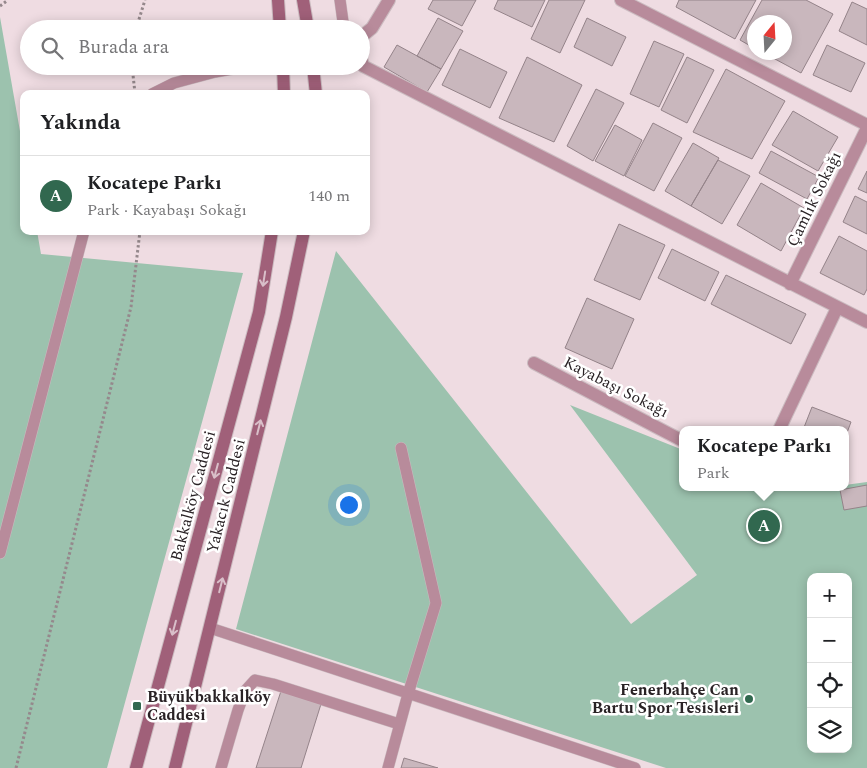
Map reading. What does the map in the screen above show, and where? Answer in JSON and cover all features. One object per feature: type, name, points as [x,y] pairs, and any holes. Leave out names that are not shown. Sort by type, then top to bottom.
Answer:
[{"type":"main road","points":[[278,0],[279,20]]},
{"type":"main road","points":[[303,0],[306,20]]},
{"type":"main road","points":[[283,75],[284,90]]},
{"type":"main road","points":[[314,75],[316,90]]},
{"type":"main road","name":"Bakkalköy Caddesi","points":[[136,768],[259,312],[271,235]]},
{"type":"main road","name":"Yakacık Caddesi","points":[[175,768],[286,317],[303,235]]},
{"type":"street","points":[[370,30],[389,0]]},
{"type":"street","points":[[621,0],[867,126]]},
{"type":"street","points":[[370,69],[867,322]]},
{"type":"street","name":"Çamlık Sokağı","points":[[790,284],[867,126]]},
{"type":"street","points":[[781,426],[837,308]]},
{"type":"street","name":"Kayabaşı Sokağı","points":[[534,363],[679,438]]},
{"type":"lane","points":[[340,0],[343,20]]},
{"type":"lane","points":[[159,90],[174,82],[203,75]]},
{"type":"lane","points":[[0,553],[83,235]]},
{"type":"lane","points":[[388,768],[436,603],[401,448]]},
{"type":"lane","points":[[210,628],[635,768]]},
{"type":"lane","points":[[221,768],[241,700],[245,691],[255,680],[400,724]]},
{"type":"path","points":[[0,6],[8,0]]},
{"type":"path","points":[[139,20],[145,0]]},
{"type":"path","points":[[133,75],[135,90]]},
{"type":"path","points":[[16,768],[131,307],[140,235]]},
{"type":"green space","points":[[0,17],[20,131],[20,235],[38,235],[41,254],[243,273],[107,768],[0,768]]},
{"type":"green space","points":[[336,251],[631,624],[697,575],[570,405],[679,448],[679,491],[849,491],[849,484],[867,482],[867,768],[666,768],[236,629]]},
{"type":"building","points":[[433,0],[476,0],[462,26],[428,9]]},
{"type":"building","points":[[498,0],[545,0],[532,27],[494,9]]},
{"type":"building","points":[[549,0],[585,0],[560,53],[531,39]]},
{"type":"building","points":[[679,0],[756,0],[735,39],[676,7]]},
{"type":"building","points":[[762,0],[806,0],[833,14],[801,73],[777,60],[792,60],[792,15],[754,15]]},
{"type":"building","points":[[852,2],[867,9],[867,45],[839,31]]},
{"type":"building","points":[[438,18],[463,31],[441,69],[417,56]]},
{"type":"building","points":[[587,18],[626,37],[612,66],[574,47]]},
{"type":"building","points":[[747,27],[747,44],[740,40]]},
{"type":"building","points":[[654,41],[684,54],[659,107],[630,94]]},
{"type":"building","points":[[397,45],[441,69],[427,92],[384,67]]},
{"type":"building","points":[[827,45],[865,63],[851,92],[813,75]]},
{"type":"building","points":[[460,49],[507,72],[490,108],[442,85]]},
{"type":"building","points":[[527,57],[582,85],[554,142],[499,118]]},
{"type":"building","points":[[687,57],[714,70],[687,123],[661,110]]},
{"type":"building","points":[[726,69],[785,101],[752,159],[693,132]]},
{"type":"building","points":[[596,89],[624,103],[593,161],[567,146]]},
{"type":"building","points":[[793,111],[838,137],[818,171],[772,145]]},
{"type":"building","points":[[653,123],[682,138],[654,191],[625,176]]},
{"type":"building","points":[[615,125],[642,140],[624,176],[595,161]]},
{"type":"building","points":[[693,143],[719,158],[691,206],[665,191]]},
{"type":"building","points":[[771,151],[819,177],[807,199],[759,173]]},
{"type":"building","points":[[718,160],[750,176],[722,224],[691,206]]},
{"type":"building","points":[[867,171],[867,193],[858,189]]},
{"type":"building","points":[[761,183],[804,208],[781,251],[737,225]]},
{"type":"building","points":[[855,196],[867,202],[867,234],[843,222]]},
{"type":"building","points":[[619,224],[665,245],[640,300],[594,280]]},
{"type":"building","points":[[839,236],[867,251],[867,289],[864,295],[820,273]]},
{"type":"building","points":[[672,249],[719,272],[705,301],[658,278]]},
{"type":"building","points":[[726,275],[806,314],[791,344],[711,304]]},
{"type":"building","points":[[587,298],[634,319],[612,369],[565,348]]},
{"type":"building","points":[[812,407],[851,422],[849,427],[805,426]]},
{"type":"building","points":[[867,485],[867,506],[844,510],[840,491],[849,491],[849,488]]},
{"type":"building","points":[[281,691],[321,704],[301,768],[256,768]]},
{"type":"building","points":[[404,758],[438,768],[401,768]]},
{"type":"place","name":"Kocatepe Parkı","points":[[764,526]]},
{"type":"place","name":"Fenerbahçe Can Bartu Spor Tesisleri","points":[[749,699]]},
{"type":"place","name":"Büyükbakkalköy Caddesi","points":[[137,706]]}]
